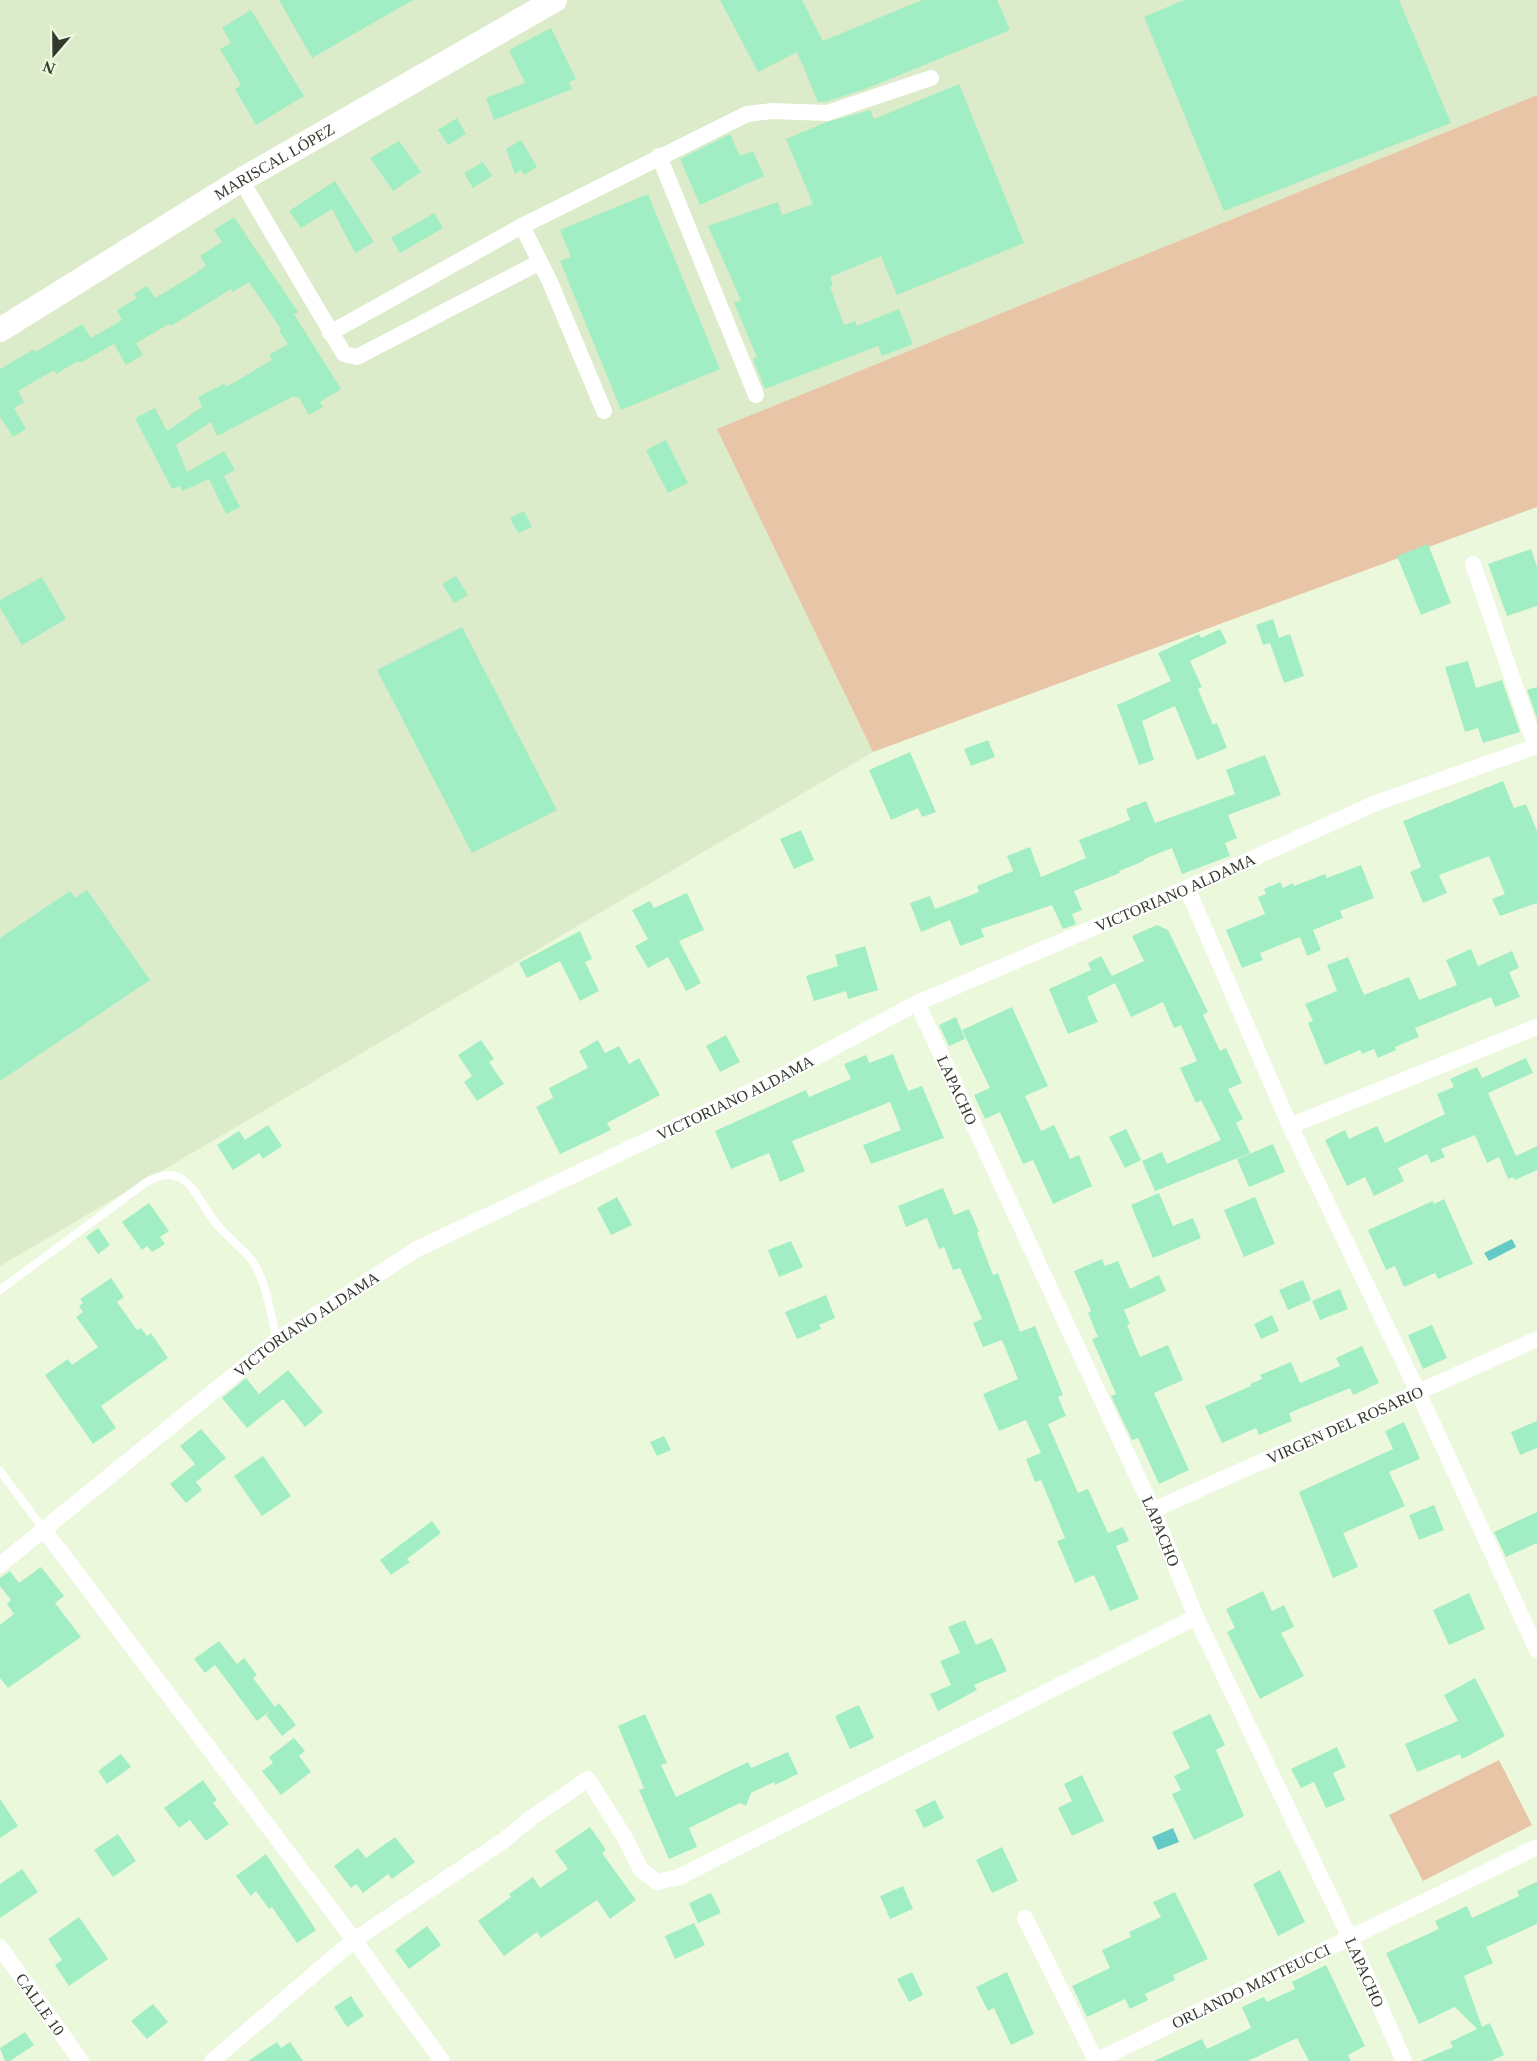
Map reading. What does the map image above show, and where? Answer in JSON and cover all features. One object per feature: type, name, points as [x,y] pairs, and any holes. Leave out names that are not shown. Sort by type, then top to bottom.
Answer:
[{"type":"street","name":"MARISCAL LÓPEZ","points":[[0,330],[241,180],[555,0]]},
{"type":"street","points":[[330,333],[522,226],[747,114],[772,111],[827,113],[931,78]]},
{"type":"street","points":[[659,156],[756,394]]},
{"type":"street","points":[[241,180],[330,333],[345,354],[357,357],[540,262]]},
{"type":"street","points":[[522,226],[540,262],[604,411]]},
{"type":"street","points":[[1473,564],[1537,747]]},
{"type":"street","name":"VICTORIANO ALDAMA","points":[[0,1565],[277,1340],[417,1249],[762,1086],[917,1003],[1187,888],[1376,803],[1537,747]]},
{"type":"street","points":[[1187,888],[1290,1126],[1418,1392],[1537,1650]]},
{"type":"street","name":"LAPACHO","points":[[917,1003],[1154,1510],[1196,1617],[1350,1938],[1404,2061]]},
{"type":"street","points":[[1290,1126],[1537,1027]]},
{"type":"street","name":"VIRGEN DEL ROSARIO","points":[[1154,1510],[1537,1339]]},
{"type":"street","points":[[44,1530],[354,1940],[442,2061]]},
{"type":"street","points":[[212,2061],[354,1940],[503,1841],[531,1818],[588,1779],[625,1838],[641,1870],[657,1882],[679,1877],[1196,1617]]},
{"type":"street","name":"ORLANDO MATTEUCCI","points":[[1096,2061],[1537,1847]]},
{"type":"street","points":[[1025,1918],[1096,2061]]},
{"type":"street","name":"CALLE 10","points":[[0,1947],[81,2061]]},
{"type":"lane","points":[[0,1290],[145,1184],[156,1178],[176,1176],[198,1194],[218,1227],[256,1266],[277,1340]]},
{"type":"lane","points":[[0,1471],[44,1530]]},
{"type":"shaded area","points":[[0,0],[1537,0],[1537,95],[718,429],[873,752],[0,1266]]},
{"type":"shaded area","points":[[1537,95],[1537,507],[873,752],[717,429]]},
{"type":"shaded area","points":[[1499,1760],[1532,1825],[1423,1881],[1389,1815]]},
{"type":"water","points":[[1512,1239],[1516,1247],[1489,1261],[1484,1253]]},
{"type":"water","points":[[1173,1828],[1179,1842],[1158,1850],[1152,1837]]},
{"type":"building","points":[[279,0],[413,0],[312,58]]},
{"type":"building","points":[[720,0],[802,0],[823,41],[922,0],[997,0],[1010,30],[868,88],[825,102],[818,102],[797,52],[758,72]]},
{"type":"building","points":[[1184,0],[1399,0],[1451,123],[1224,211],[1144,17]]},
{"type":"building","points":[[251,10],[304,96],[256,125],[235,89],[241,85],[220,49],[231,43],[222,28]]},
{"type":"building","points":[[551,28],[576,79],[569,82],[572,89],[494,120],[486,98],[525,83],[509,50]]},
{"type":"building","points":[[959,84],[1024,243],[897,295],[881,256],[830,277],[833,285],[830,287],[844,325],[855,321],[857,326],[899,309],[913,344],[882,356],[878,346],[765,389],[753,359],[757,357],[734,303],[741,300],[708,226],[778,202],[782,215],[813,204],[786,139],[824,123],[870,110],[874,119]]},
{"type":"building","points":[[457,118],[466,134],[448,145],[438,130]]},
{"type":"building","points":[[730,134],[740,156],[753,151],[764,176],[700,205],[680,159]]},
{"type":"building","points":[[521,140],[537,167],[524,175],[521,170],[515,174],[506,149]]},
{"type":"building","points":[[399,141],[421,172],[393,191],[370,158]]},
{"type":"building","points":[[483,162],[492,176],[473,188],[464,173]]},
{"type":"building","points":[[335,181],[374,242],[355,253],[332,209],[301,228],[289,211]]},
{"type":"building","points":[[648,194],[720,369],[621,410],[560,261],[571,257],[560,230]]},
{"type":"building","points":[[434,213],[443,228],[400,253],[391,238]]},
{"type":"building","points":[[234,217],[298,312],[294,314],[341,389],[320,402],[323,407],[309,415],[298,396],[295,398],[294,396],[217,436],[211,422],[176,445],[187,472],[224,451],[235,470],[224,476],[240,507],[226,514],[209,479],[182,491],[180,486],[172,489],[135,418],[155,408],[167,431],[202,407],[198,397],[224,384],[226,387],[272,360],[269,355],[288,344],[279,331],[281,329],[249,282],[233,292],[231,289],[171,326],[169,324],[136,343],[143,355],[126,365],[114,344],[56,374],[54,370],[18,391],[24,402],[14,408],[26,429],[13,437],[0,417],[0,369],[34,349],[36,352],[82,324],[91,338],[122,320],[117,310],[137,298],[134,294],[147,286],[155,298],[187,279],[206,266],[200,256],[222,242],[214,230]]},
{"type":"building","points":[[666,440],[688,483],[668,493],[646,450]]},
{"type":"building","points":[[524,511],[532,527],[518,533],[510,518]]},
{"type":"building","points":[[1428,544],[1451,603],[1421,615],[1397,556]]},
{"type":"building","points":[[1531,549],[1537,567],[1537,606],[1507,616],[1488,564]]},
{"type":"building","points":[[456,576],[468,595],[454,603],[442,584]]},
{"type":"building","points":[[42,577],[66,619],[22,645],[0,608],[0,600]]},
{"type":"building","points":[[1273,619],[1279,638],[1290,634],[1304,676],[1284,683],[1270,643],[1263,645],[1256,625]]},
{"type":"building","points":[[462,627],[557,810],[472,853],[377,670]]},
{"type":"building","points":[[1220,629],[1227,643],[1190,661],[1202,687],[1198,689],[1213,725],[1217,723],[1227,748],[1197,760],[1175,706],[1142,721],[1154,760],[1139,765],[1117,705],[1171,681],[1158,653],[1199,634],[1201,638]]},
{"type":"building","points":[[1468,661],[1476,688],[1502,680],[1520,732],[1483,743],[1478,728],[1465,732],[1445,667]]},
{"type":"building","points":[[1537,687],[1537,718],[1527,690]]},
{"type":"building","points":[[988,740],[995,757],[971,766],[964,749]]},
{"type":"building","points":[[910,752],[936,812],[922,817],[918,808],[891,820],[869,770]]},
{"type":"building","points":[[1265,755],[1281,795],[1228,815],[1237,838],[1225,843],[1230,856],[1182,874],[1172,848],[1144,859],[1144,861],[1119,871],[1120,873],[1074,891],[1082,910],[1072,914],[1076,924],[1063,929],[1052,905],[981,929],[984,937],[960,946],[950,920],[921,932],[910,903],[930,896],[935,909],[979,892],[977,886],[1013,871],[1007,856],[1030,847],[1041,877],[1086,858],[1079,840],[1130,820],[1126,809],[1146,801],[1155,823],[1235,794],[1226,770]]},
{"type":"building","points":[[1503,781],[1514,808],[1526,804],[1537,831],[1537,903],[1500,916],[1492,899],[1505,894],[1489,856],[1439,875],[1447,893],[1423,903],[1410,872],[1421,867],[1403,821]]},
{"type":"building","points":[[801,830],[814,860],[794,869],[780,839]]},
{"type":"building","points":[[1361,865],[1374,898],[1340,911],[1343,918],[1313,930],[1321,950],[1307,956],[1300,937],[1260,953],[1263,960],[1242,968],[1226,930],[1265,914],[1258,897],[1266,894],[1264,889],[1280,882],[1283,888],[1293,883],[1294,886],[1325,874],[1327,878]]},
{"type":"building","points":[[87,890],[150,980],[0,1081],[0,938],[70,891],[75,898]]},
{"type":"building","points":[[687,893],[704,930],[679,941],[701,983],[686,991],[668,957],[648,968],[635,946],[648,939],[632,910],[650,901],[654,908]]},
{"type":"building","points":[[1157,925],[1168,930],[1208,1012],[1203,1015],[1220,1051],[1226,1048],[1242,1083],[1228,1089],[1243,1119],[1236,1123],[1250,1153],[1155,1191],[1142,1161],[1162,1152],[1167,1164],[1221,1140],[1201,1100],[1196,1103],[1180,1068],[1197,1061],[1181,1025],[1174,1028],[1163,1002],[1131,1017],[1115,983],[1087,997],[1098,1022],[1068,1034],[1049,989],[1091,970],[1088,963],[1101,956],[1112,976],[1144,961],[1132,936]]},
{"type":"building","points":[[580,931],[592,959],[585,962],[599,991],[580,1001],[560,961],[527,978],[519,963]]},
{"type":"building","points":[[865,946],[878,990],[848,999],[846,991],[814,1001],[806,976],[838,966],[835,955]]},
{"type":"building","points":[[1471,949],[1478,966],[1512,951],[1519,968],[1509,972],[1520,997],[1495,1007],[1491,997],[1415,1028],[1419,1037],[1395,1047],[1396,1050],[1378,1058],[1374,1049],[1362,1054],[1360,1050],[1325,1065],[1308,1023],[1313,1021],[1305,1004],[1337,991],[1327,965],[1348,957],[1364,995],[1409,977],[1419,1000],[1457,985],[1446,960]]},
{"type":"building","points":[[1012,1007],[1048,1086],[1025,1096],[1041,1131],[1054,1125],[1070,1159],[1079,1155],[1092,1186],[1053,1204],[1033,1160],[1023,1164],[1000,1112],[985,1119],[974,1095],[990,1088],[962,1030]]},
{"type":"building","points":[[956,1017],[965,1039],[949,1046],[939,1025]]},
{"type":"building","points":[[726,1035],[740,1062],[720,1072],[706,1046]]},
{"type":"building","points":[[481,1040],[494,1059],[489,1062],[504,1084],[477,1101],[464,1082],[472,1076],[458,1055]]},
{"type":"building","points":[[598,1040],[605,1053],[619,1046],[629,1064],[639,1058],[660,1095],[607,1123],[611,1130],[560,1154],[536,1107],[553,1098],[549,1088],[588,1068],[579,1051]]},
{"type":"building","points":[[893,1054],[908,1091],[922,1086],[944,1138],[871,1164],[863,1145],[901,1130],[890,1102],[792,1141],[805,1171],[780,1182],[769,1153],[731,1169],[715,1131],[806,1090],[809,1097],[851,1079],[844,1064],[866,1055],[869,1063]]},
{"type":"building","points":[[1526,1058],[1533,1073],[1488,1093],[1516,1156],[1537,1146],[1537,1170],[1515,1180],[1513,1177],[1508,1179],[1499,1157],[1487,1163],[1475,1135],[1441,1149],[1445,1157],[1431,1163],[1427,1154],[1398,1168],[1404,1181],[1374,1196],[1365,1177],[1347,1186],[1325,1140],[1345,1130],[1349,1139],[1377,1126],[1385,1143],[1445,1114],[1437,1094],[1454,1087],[1450,1079],[1477,1067],[1482,1078]]},
{"type":"building","points":[[268,1125],[282,1146],[263,1159],[259,1153],[233,1170],[217,1145],[239,1131],[245,1140]]},
{"type":"building","points":[[1126,1129],[1141,1160],[1125,1168],[1109,1137]]},
{"type":"building","points":[[1273,1144],[1285,1172],[1249,1187],[1237,1159]]},
{"type":"building","points":[[943,1188],[954,1215],[969,1209],[993,1275],[998,1273],[1020,1332],[1035,1326],[1063,1395],[1058,1397],[1066,1416],[1048,1424],[1078,1493],[1088,1489],[1108,1533],[1123,1527],[1129,1541],[1116,1546],[1139,1599],[1110,1611],[1094,1575],[1075,1583],[1057,1541],[1065,1538],[1041,1480],[1035,1482],[1026,1459],[1041,1453],[1026,1420],[999,1431],[983,1394],[1018,1379],[1002,1340],[983,1347],[973,1323],[982,1319],[960,1268],[953,1270],[944,1247],[939,1249],[927,1218],[906,1227],[898,1206]]},
{"type":"building","points":[[1159,1193],[1173,1226],[1193,1218],[1201,1238],[1153,1258],[1131,1205]]},
{"type":"building","points":[[617,1197],[632,1225],[611,1235],[597,1208]]},
{"type":"building","points":[[1255,1197],[1275,1244],[1244,1257],[1224,1210]]},
{"type":"building","points":[[1444,1199],[1473,1264],[1438,1279],[1435,1273],[1404,1287],[1395,1266],[1386,1270],[1368,1230],[1433,1201],[1434,1204]]},
{"type":"building","points":[[149,1203],[169,1231],[160,1237],[165,1244],[152,1252],[147,1246],[142,1250],[122,1222]]},
{"type":"building","points":[[98,1228],[110,1245],[98,1254],[86,1237]]},
{"type":"building","points":[[791,1241],[803,1267],[779,1277],[768,1250]]},
{"type":"building","points":[[1102,1259],[1105,1266],[1118,1261],[1130,1289],[1159,1275],[1166,1291],[1124,1310],[1130,1324],[1127,1325],[1140,1357],[1168,1345],[1183,1380],[1154,1393],[1189,1470],[1159,1484],[1138,1438],[1132,1440],[1111,1396],[1116,1394],[1092,1339],[1098,1337],[1088,1313],[1091,1311],[1074,1271]]},
{"type":"building","points":[[111,1278],[124,1297],[117,1302],[137,1330],[141,1328],[147,1336],[151,1333],[168,1358],[101,1406],[116,1428],[93,1444],[45,1375],[68,1359],[72,1365],[98,1347],[76,1317],[83,1312],[79,1306],[83,1303],[80,1299]]},
{"type":"building","points":[[1303,1280],[1311,1300],[1288,1310],[1279,1290]]},
{"type":"building","points":[[1340,1289],[1348,1309],[1320,1320],[1312,1301]]},
{"type":"building","points":[[826,1295],[835,1318],[819,1325],[821,1329],[797,1339],[785,1312]]},
{"type":"building","points":[[1272,1315],[1279,1331],[1261,1339],[1254,1324]]},
{"type":"building","points":[[1432,1325],[1447,1358],[1423,1369],[1408,1335]]},
{"type":"building","points":[[1362,1346],[1379,1383],[1353,1395],[1350,1388],[1289,1413],[1292,1421],[1259,1435],[1256,1428],[1222,1443],[1205,1406],[1251,1386],[1250,1384],[1262,1379],[1260,1375],[1291,1362],[1300,1383],[1340,1366],[1336,1358]]},
{"type":"building","points":[[288,1370],[323,1412],[305,1427],[283,1399],[247,1428],[222,1398],[246,1378],[259,1394]]},
{"type":"building","points":[[1537,1421],[1537,1448],[1520,1455],[1511,1432]]},
{"type":"building","points":[[1404,1422],[1420,1459],[1389,1472],[1405,1506],[1343,1533],[1358,1567],[1333,1578],[1299,1492],[1393,1449],[1385,1431]]},
{"type":"building","points":[[201,1429],[226,1458],[196,1482],[202,1490],[186,1503],[170,1484],[195,1464],[180,1446]]},
{"type":"building","points":[[664,1436],[671,1450],[657,1456],[650,1442]]},
{"type":"building","points":[[263,1456],[291,1496],[262,1516],[234,1476]]},
{"type":"building","points":[[1434,1505],[1444,1530],[1419,1540],[1409,1515]]},
{"type":"building","points":[[1537,1512],[1537,1543],[1506,1557],[1494,1532]]},
{"type":"building","points":[[432,1521],[441,1533],[407,1559],[410,1562],[391,1575],[380,1560]]},
{"type":"building","points":[[41,1567],[64,1596],[55,1603],[81,1637],[8,1688],[0,1678],[0,1625],[14,1614],[7,1604],[11,1600],[0,1586],[0,1578],[10,1571],[19,1583]]},
{"type":"building","points":[[1263,1591],[1272,1611],[1284,1605],[1294,1627],[1281,1633],[1304,1676],[1260,1699],[1227,1632],[1235,1628],[1226,1609]]},
{"type":"building","points":[[1469,1593],[1485,1629],[1449,1645],[1433,1610]]},
{"type":"building","points":[[965,1620],[976,1645],[992,1638],[1007,1671],[974,1685],[977,1690],[938,1711],[930,1694],[951,1685],[940,1661],[960,1653],[948,1627]]},
{"type":"building","points":[[219,1641],[237,1664],[244,1658],[257,1675],[253,1678],[275,1707],[279,1703],[296,1725],[282,1736],[266,1715],[274,1708],[257,1721],[215,1665],[205,1673],[194,1659]]},
{"type":"building","points":[[1475,1678],[1505,1736],[1462,1759],[1460,1754],[1417,1772],[1405,1744],[1458,1721],[1444,1695]]},
{"type":"building","points":[[859,1705],[874,1738],[850,1749],[835,1716]]},
{"type":"building","points":[[645,1714],[667,1763],[661,1765],[676,1797],[748,1762],[751,1768],[788,1752],[798,1774],[751,1793],[746,1806],[740,1803],[689,1828],[697,1847],[669,1859],[639,1790],[644,1788],[618,1726]]},
{"type":"building","points":[[1210,1714],[1225,1745],[1216,1750],[1244,1816],[1194,1840],[1172,1794],[1181,1790],[1174,1776],[1190,1768],[1172,1732]]},
{"type":"building","points":[[294,1738],[305,1751],[299,1756],[311,1772],[281,1795],[262,1771],[273,1763],[269,1757]]},
{"type":"building","points":[[1337,1747],[1346,1767],[1333,1773],[1345,1800],[1326,1808],[1314,1782],[1301,1788],[1291,1769]]},
{"type":"building","points":[[121,1754],[131,1767],[107,1784],[98,1771]]},
{"type":"building","points":[[1082,1775],[1104,1821],[1072,1836],[1058,1808],[1072,1801],[1064,1784]]},
{"type":"building","points":[[203,1780],[217,1800],[213,1803],[229,1824],[206,1841],[190,1820],[179,1828],[164,1808]]},
{"type":"building","points":[[0,1799],[18,1826],[0,1838]]},
{"type":"building","points":[[935,1800],[944,1818],[924,1828],[915,1810]]},
{"type":"building","points":[[590,1827],[606,1850],[602,1853],[636,1900],[610,1919],[597,1900],[541,1938],[537,1932],[504,1956],[478,1921],[511,1897],[509,1894],[533,1877],[540,1888],[568,1869],[555,1851]]},
{"type":"building","points":[[118,1834],[136,1861],[113,1877],[94,1850]]},
{"type":"building","points":[[395,1837],[415,1862],[392,1879],[388,1874],[363,1893],[356,1884],[351,1888],[334,1866],[358,1848],[366,1858]]},
{"type":"building","points":[[1002,1847],[1018,1881],[992,1893],[976,1860]]},
{"type":"building","points":[[266,1854],[316,1930],[297,1943],[272,1907],[269,1909],[256,1891],[251,1896],[236,1876]]},
{"type":"building","points":[[22,1869],[38,1892],[0,1918],[0,1884]]},
{"type":"building","points":[[1280,1870],[1305,1922],[1278,1936],[1253,1884]]},
{"type":"building","points":[[1537,1882],[1537,1924],[1486,1947],[1493,1963],[1464,1976],[1482,2027],[1490,2023],[1504,2055],[1491,2061],[1420,2061],[1453,2047],[1450,2042],[1477,2029],[1455,2007],[1419,2024],[1386,1953],[1439,1929],[1435,1921],[1467,1906],[1472,1918],[1519,1896],[1517,1891]]},
{"type":"building","points":[[903,1886],[913,1909],[890,1919],[880,1896]]},
{"type":"building","points":[[1175,1892],[1208,1959],[1173,1975],[1175,1980],[1145,1994],[1148,2000],[1130,2009],[1125,1999],[1087,2017],[1072,1986],[1110,1968],[1102,1950],[1131,1937],[1129,1932],[1161,1917],[1153,1902]]},
{"type":"building","points":[[711,1893],[721,1913],[698,1923],[689,1903]]},
{"type":"building","points":[[79,1917],[108,1959],[69,1986],[55,1965],[62,1960],[48,1939]]},
{"type":"building","points":[[694,1923],[705,1945],[675,1959],[665,1936]]},
{"type":"building","points":[[427,1926],[441,1945],[409,1969],[395,1950]]},
{"type":"building","points":[[1326,1965],[1365,2046],[1348,2055],[1351,2061],[1309,2061],[1297,2038],[1248,2061],[1154,2061],[1202,2039],[1207,2049],[1251,2028],[1242,2007],[1264,1997],[1267,2002],[1295,1989],[1292,1982]]},
{"type":"building","points":[[912,1972],[923,1995],[909,2002],[897,1979]]},
{"type":"building","points":[[1007,1972],[1034,2034],[1011,2045],[994,2008],[988,2011],[976,1987]]},
{"type":"building","points":[[351,1996],[364,2016],[347,2027],[334,2007]]},
{"type":"building","points":[[153,2004],[168,2022],[147,2039],[131,2021]]},
{"type":"building","points":[[25,2032],[34,2045],[10,2061],[5,2061],[0,2048]]},
{"type":"building","points":[[277,2042],[281,2048],[290,2042],[303,2061],[248,2061]]}]
